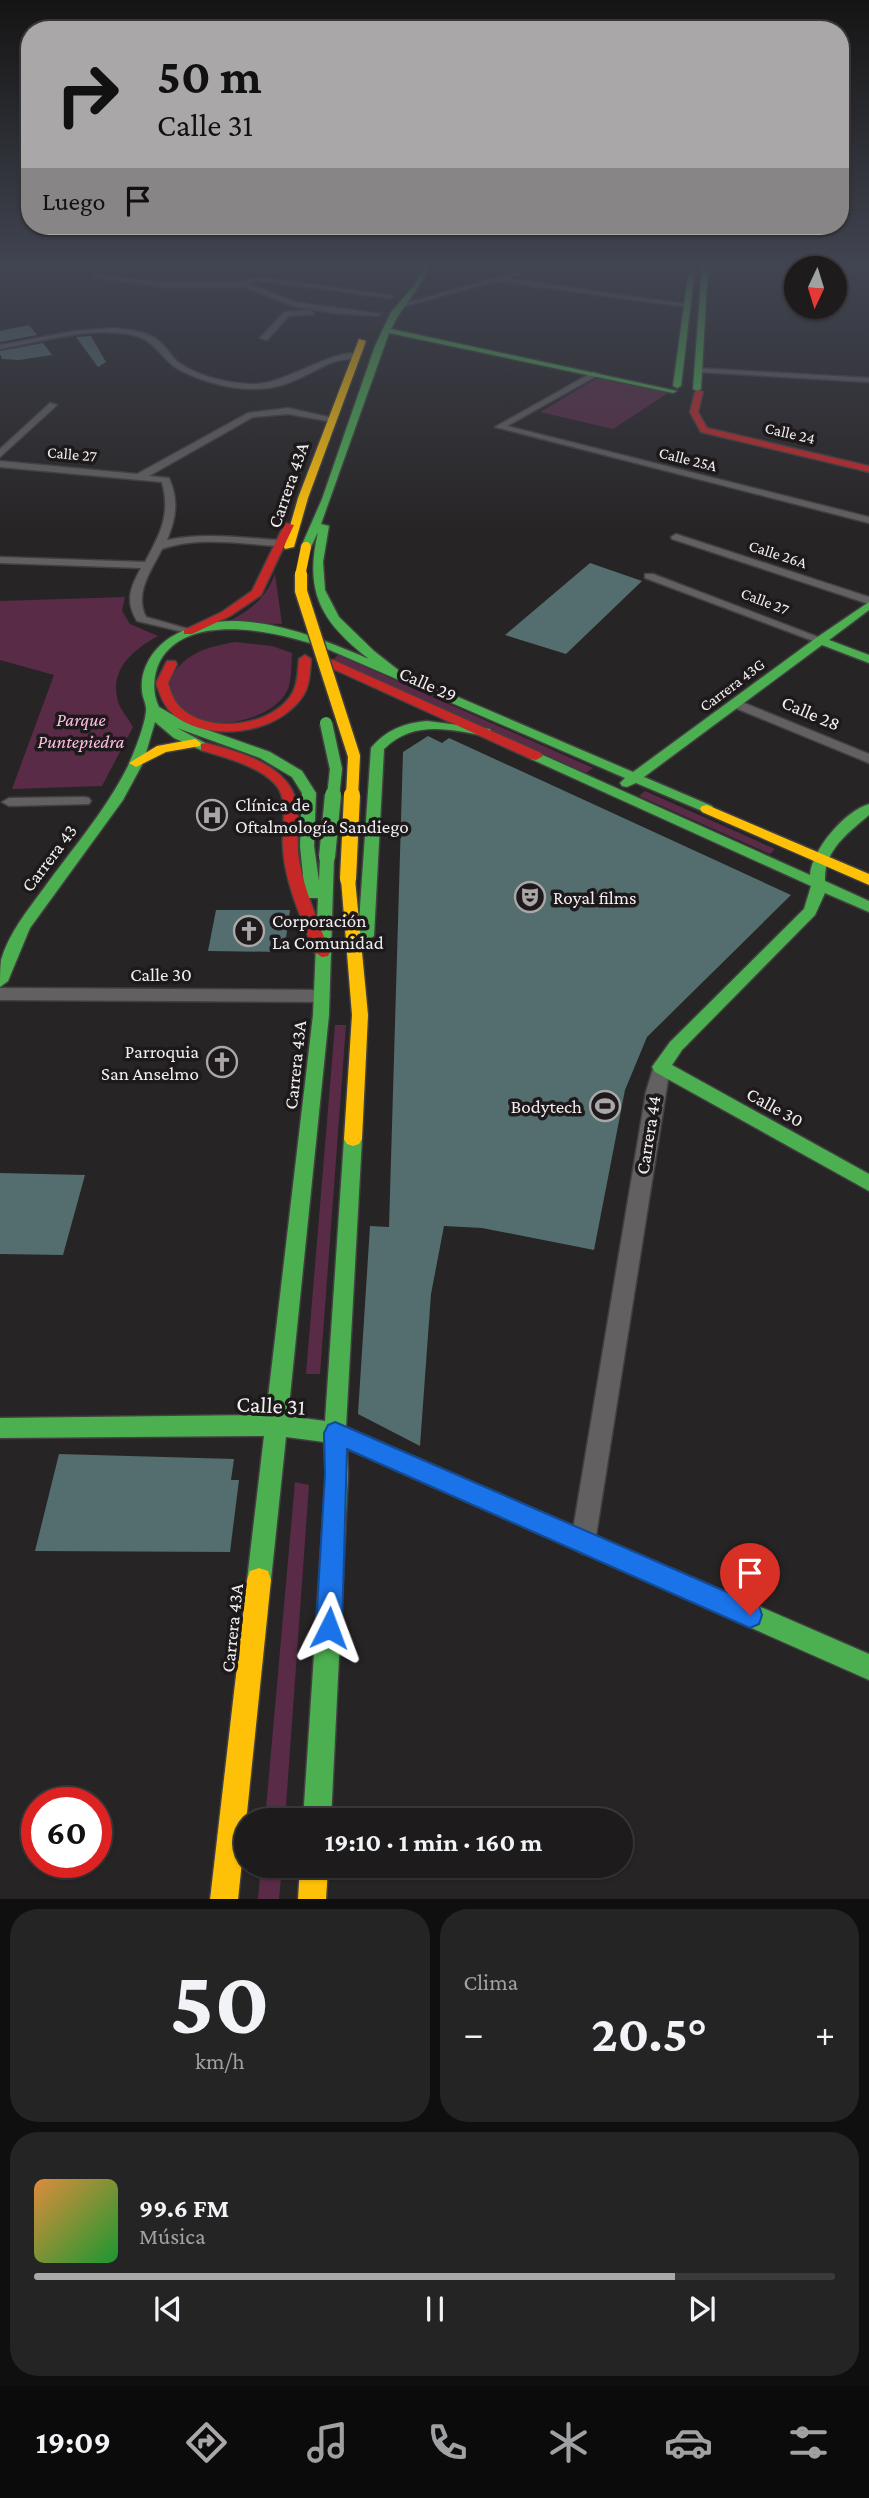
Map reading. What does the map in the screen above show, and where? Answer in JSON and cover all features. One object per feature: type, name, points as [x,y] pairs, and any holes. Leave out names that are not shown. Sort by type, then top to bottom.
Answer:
[{"type":"main road","name":"Carrera 43A","points":[[224,1899],[254,1616],[278,1425],[322,996],[321,952],[335,757],[284,583],[284,545],[358,355]]},
{"type":"main road","name":"Carrera 43A","points":[[318,1808],[336,1487],[335,1433],[360,1015],[348,879],[354,756],[301,592],[300,578],[306,547],[327,499],[376,355]]},
{"type":"main road","points":[[504,355],[696,396],[700,355]]},
{"type":"main road","points":[[676,390],[681,355]]},
{"type":"main road","name":"Calle 24","points":[[696,396],[697,424],[704,430],[869,469]]},
{"type":"main road","points":[[327,499],[317,572],[319,591],[346,632],[396,673]]},
{"type":"main road","points":[[188,632],[252,598],[284,545]]},
{"type":"main road","name":"Carrera 43G","points":[[616,792],[869,603]]},
{"type":"main road","name":"Calle 29","points":[[153,709],[147,688],[150,667],[166,646],[188,632],[233,626],[282,630],[396,673],[869,880]]},
{"type":"main road","name":"Calle 29","points":[[305,659],[302,688],[285,709],[261,720],[243,724],[225,726],[197,722],[176,712],[167,702],[162,682],[175,658],[195,646],[225,638],[262,639],[307,653],[869,907]]},
{"type":"main road","name":"Calle 27","points":[[820,640],[869,659]]},
{"type":"main road","points":[[153,709],[172,731],[195,743],[262,769],[282,783],[290,801],[290,850],[321,952]]},
{"type":"main road","points":[[153,709],[191,730],[277,761],[297,774],[304,783],[309,807],[308,856],[321,952]]},
{"type":"main road","name":"Carrera 43","points":[[0,981],[23,927],[116,800],[136,763],[153,709]]},
{"type":"main road","points":[[360,1015],[378,748],[390,735],[420,724],[448,725],[485,732]]},
{"type":"main road","points":[[136,763],[162,749],[195,743]]},
{"type":"main road","points":[[822,886],[820,859],[827,848],[869,808]]},
{"type":"main road","name":"Carrera 44","points":[[661,1067],[676,1046],[810,912],[822,886]]},
{"type":"main road","name":"Calle 30","points":[[661,1067],[869,1183]]},
{"type":"main road","name":"Calle 31","points":[[0,1428],[278,1425],[335,1433],[869,1667]]},
{"type":"main road","points":[[312,1899],[313,1878]]},
{"type":"street","points":[[167,355],[174,363],[189,370],[236,384],[261,387],[279,385],[323,363],[344,356],[358,355]]},
{"type":"street","points":[[699,370],[869,380]]},
{"type":"street","name":"Calle 25A","points":[[596,374],[499,427],[869,520]]},
{"type":"street","points":[[0,454],[53,405]]},
{"type":"street","points":[[141,476],[251,415],[272,411],[303,412],[333,419]]},
{"type":"street","name":"Calle 27","points":[[0,464],[81,474],[141,476]]},
{"type":"street","points":[[161,465],[162,479]]},
{"type":"street","points":[[141,476],[166,480],[172,494],[172,520],[147,565],[135,593],[134,604],[138,616],[151,623],[188,632]]},
{"type":"street","points":[[168,530],[191,540]]},
{"type":"street","name":"Calle 26A","points":[[677,537],[869,603]]},
{"type":"street","points":[[159,547],[171,542],[191,540],[284,545]]},
{"type":"street","points":[[0,560],[147,565]]},
{"type":"street","name":"Calle 27","points":[[649,576],[820,640]]},
{"type":"street","name":"Calle 28","points":[[737,704],[869,759]]},
{"type":"street","points":[[9,802],[84,801]]},
{"type":"street","name":"Calle 30","points":[[0,994],[322,996]]},
{"type":"street","name":"Carrera 44","points":[[583,1542],[661,1067]]},
{"type":"green space","points":[[597,378],[668,393],[613,429],[540,412]]},
{"type":"green space","points":[[275,574],[282,624],[227,622],[256,603],[267,591]]},
{"type":"green space","name":"Parque Puntepiedra","points":[[125,597],[122,611],[130,624],[158,636],[133,653],[121,668],[116,686],[118,701],[133,727],[102,786],[12,789],[54,675],[0,660],[0,601]]},
{"type":"green space","points":[[235,642],[272,646],[292,653],[290,682],[281,699],[263,713],[229,722],[204,720],[178,708],[169,682],[174,672],[196,653]]},
{"type":"green space","points":[[338,655],[593,768],[586,773],[333,660]]},
{"type":"green space","points":[[645,791],[775,849],[770,854],[639,796]]},
{"type":"green space","points":[[335,1025],[346,1025],[320,1374],[306,1374]]},
{"type":"green space","points":[[295,1482],[309,1485],[286,1808],[266,1808]]},
{"type":"green space","points":[[260,1878],[281,1878],[279,1899],[258,1899]]},
{"type":"building","points":[[0,355],[52,355],[19,360],[2,359]]},
{"type":"building","points":[[89,355],[102,355],[106,362],[98,367]]},
{"type":"building","points":[[590,563],[642,581],[566,654],[505,635]]},
{"type":"building","points":[[428,736],[442,743],[449,738],[791,895],[647,1037],[625,1090],[594,1250],[482,1228],[444,1226],[431,1294],[420,1446],[358,1414],[370,1226],[389,1227],[403,752]]},
{"type":"building","name":"Corporación La Comunidad","points":[[216,910],[290,910],[284,952],[208,951]]},
{"type":"building","points":[[0,1173],[85,1175],[63,1255],[0,1254]]},
{"type":"building","points":[[59,1454],[234,1459],[231,1480],[239,1480],[230,1552],[35,1551]]},
{"type":"traffic: fast","points":[[306,547],[327,499],[376,355]]},
{"type":"traffic: fast","points":[[502,355],[673,391]]},
{"type":"traffic: fast","points":[[677,386],[681,355]]},
{"type":"traffic: fast","points":[[697,389],[699,355]]},
{"type":"traffic: fast","points":[[324,526],[317,574],[326,606],[345,632],[396,673]]},
{"type":"traffic: fast","points":[[627,783],[869,605]]},
{"type":"traffic: fast","points":[[206,747],[173,732],[156,714],[150,702],[148,678],[157,655],[177,638],[195,631],[234,626],[273,629],[329,646],[707,809]]},
{"type":"traffic: fast","points":[[820,640],[869,659]]},
{"type":"traffic: fast","points":[[0,981],[23,927],[116,800],[136,763],[153,709]]},
{"type":"traffic: fast","points":[[153,709],[180,725],[265,755],[297,774],[309,793],[307,846],[313,895]]},
{"type":"traffic: fast","points":[[326,723],[336,769],[327,857]]},
{"type":"traffic: fast","points":[[366,936],[378,748],[389,737],[414,726],[442,725],[485,732]]},
{"type":"traffic: fast","points":[[536,756],[869,907]]},
{"type":"traffic: fast","points":[[869,808],[841,831],[823,852],[818,867],[817,896],[810,912],[676,1046],[661,1067],[869,1183]]},
{"type":"traffic: fast","points":[[259,1580],[321,1015],[327,857]]},
{"type":"traffic: fast","points":[[318,1808],[337,1474],[335,1433],[353,1139]]},
{"type":"traffic: fast","points":[[0,1428],[278,1425],[335,1433],[869,1667]]},
{"type":"traffic: slow","points":[[289,547],[303,498],[357,355]]},
{"type":"traffic: slow","points":[[306,547],[300,578],[301,591],[354,756],[348,879]]},
{"type":"traffic: slow","points":[[136,763],[162,749],[195,743]]},
{"type":"traffic: slow","points":[[707,809],[869,880]]},
{"type":"traffic: slow","points":[[348,879],[360,1015],[353,1139]]},
{"type":"traffic: slow","points":[[224,1899],[259,1580]]},
{"type":"traffic: slow","points":[[312,1899],[313,1878]]},
{"type":"traffic: jam","points":[[699,392],[694,412],[704,430],[869,469]]},
{"type":"traffic: jam","points":[[188,632],[226,614],[257,593],[289,525]]},
{"type":"traffic: jam","points":[[171,664],[162,683],[174,708],[195,722],[226,728],[259,722],[287,707],[301,688],[305,659]]},
{"type":"traffic: jam","points":[[333,664],[536,756]]},
{"type":"traffic: jam","points":[[206,747],[264,769],[285,788],[291,813],[292,862],[322,952]]},
{"type":"place","name":"Clínica de Oftalmología Sandiego","points":[[212,815]]},
{"type":"place","name":"Royal films","points":[[530,897]]},
{"type":"place","name":"Corporación La Comunidad","points":[[249,931]]},
{"type":"place","name":"Parroquia San Anselmo","points":[[222,1062]]},
{"type":"place","name":"Bodytech","points":[[605,1106]]},
{"type":"route","points":[[329,1628],[337,1474],[335,1433],[750,1615]]}]
